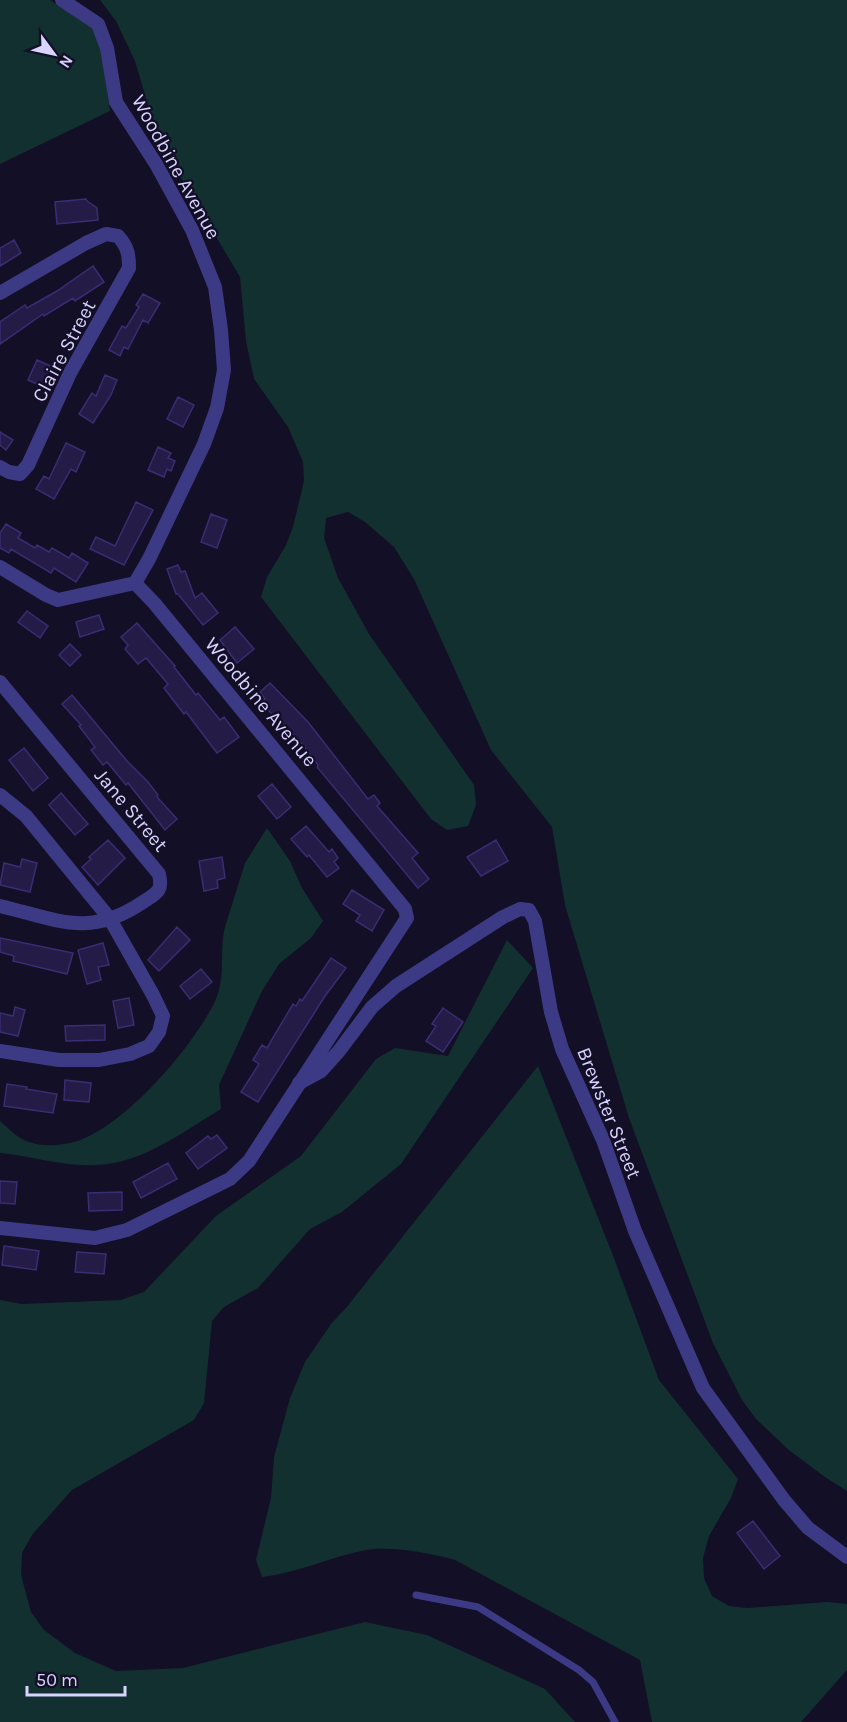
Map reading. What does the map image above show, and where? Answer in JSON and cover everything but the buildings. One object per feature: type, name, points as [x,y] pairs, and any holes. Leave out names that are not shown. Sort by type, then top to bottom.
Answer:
[{"type":"street","name":"Woodbine Avenue","points":[[0,1228],[95,1238],[127,1230],[230,1179],[249,1161],[407,918],[405,909],[155,604],[135,584],[204,444],[217,408],[224,370],[220,330],[214,287],[192,230],[156,164],[116,102],[107,48],[98,24],[62,0]]},
{"type":"street","name":"Claire Street","points":[[0,293],[86,243],[106,234],[118,236],[126,244],[129,268],[70,374],[28,465],[20,474],[0,467]]},
{"type":"street","points":[[0,567],[58,600],[135,584]]},
{"type":"street","name":"Jane Street","points":[[0,682],[159,874],[161,884],[158,892],[138,906],[110,919],[89,924],[70,924],[0,906]]},
{"type":"street","points":[[0,795],[26,816],[110,919],[163,1016],[159,1032],[149,1046],[130,1054],[99,1060],[59,1060],[0,1051]]},
{"type":"street","name":"Brewster Street","points":[[299,1083],[321,1071],[372,1007],[396,986],[503,917],[520,909],[529,910],[535,921],[551,1012],[562,1049],[603,1140],[635,1231],[703,1388],[784,1500],[808,1528],[847,1557]]},
{"type":"lane","points":[[416,1595],[478,1607],[579,1670],[593,1682],[615,1722]]},
{"type":"green space","points":[[0,0],[50,0],[93,28],[103,59],[110,111],[0,164]]},
{"type":"green space","points":[[100,0],[847,0],[847,1491],[790,1451],[756,1419],[742,1400],[713,1343],[629,1118],[565,905],[552,827],[491,750],[414,579],[394,547],[365,522],[348,512],[326,518],[324,538],[338,578],[369,634],[474,785],[476,805],[468,826],[447,830],[431,819],[261,597],[267,577],[286,545],[293,527],[304,481],[303,462],[288,427],[254,379],[246,341],[240,277],[158,139],[135,61],[116,21]]},
{"type":"green space","points":[[267,828],[290,861],[302,888],[323,921],[311,938],[279,964],[262,991],[219,1085],[221,1109],[177,1137],[145,1153],[113,1163],[72,1164],[0,1153],[0,1121],[13,1133],[36,1144],[59,1145],[81,1140],[105,1127],[123,1113],[161,1077],[178,1057],[207,1017],[216,999],[221,981],[225,927],[245,863]]},
{"type":"green space","points":[[507,940],[533,968],[401,1164],[342,1212],[310,1229],[258,1288],[224,1307],[212,1321],[204,1403],[194,1420],[72,1490],[32,1535],[22,1553],[21,1575],[31,1612],[44,1630],[75,1653],[116,1671],[183,1668],[365,1622],[427,1635],[545,1689],[575,1722],[0,1722],[0,1300],[22,1304],[121,1300],[144,1292],[216,1216],[301,1156],[376,1059],[395,1048],[448,1056]]},
{"type":"green space","points":[[538,1066],[612,1253],[659,1380],[738,1479],[731,1498],[709,1536],[703,1558],[704,1578],[712,1596],[729,1606],[747,1608],[827,1602],[847,1604],[847,1670],[801,1722],[652,1722],[640,1660],[455,1560],[411,1551],[377,1549],[262,1577],[256,1560],[271,1498],[274,1457],[290,1398],[305,1362],[331,1324]]}]
